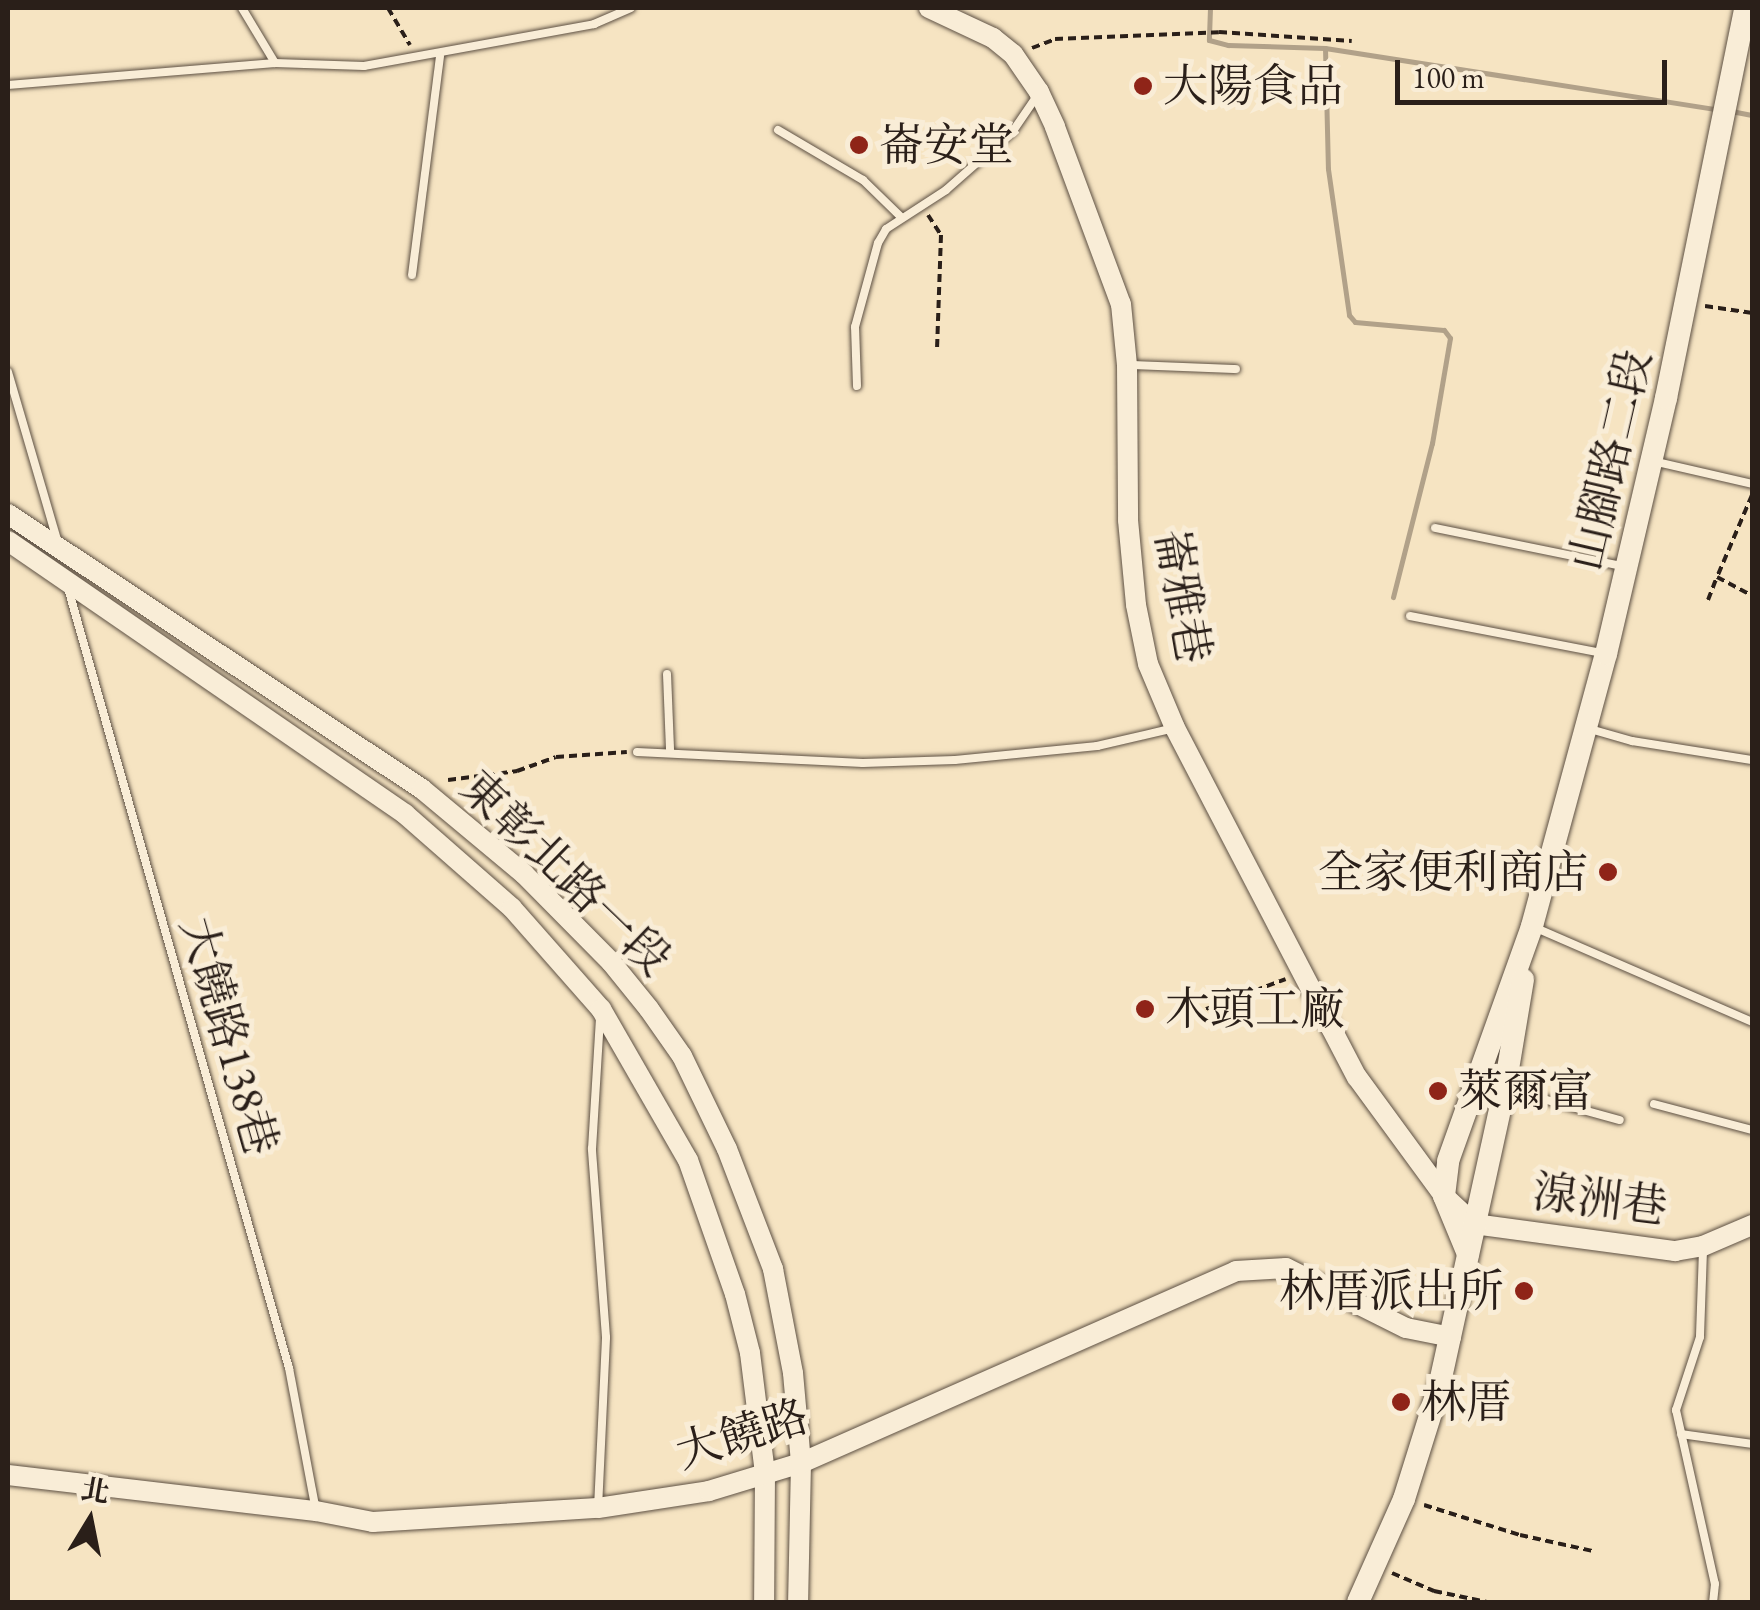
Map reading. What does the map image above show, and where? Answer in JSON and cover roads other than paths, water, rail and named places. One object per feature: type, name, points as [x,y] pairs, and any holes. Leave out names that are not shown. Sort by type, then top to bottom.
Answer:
[{"type":"main road","name":"山腳路二段","points":[[1358,1602],[1404,1499],[1451,1337],[1504,1086],[1532,926],[1606,654],[1652,461],[1745,8]]},
{"type":"main road","name":"山腳路二段","points":[[1444,1196],[1448,1161],[1474,1080],[1532,926]]},
{"type":"main road","points":[[1444,1196],[1468,1254]]},
{"type":"street","name":"崙雅巷","points":[[929,8],[993,38],[1014,55],[1039,92],[1121,304],[1127,365],[1128,503],[1136,605],[1148,664],[1175,728],[1357,1077],[1444,1196]]},
{"type":"street","name":"東彰北路一段","points":[[8,514],[422,789],[524,874],[611,962],[682,1056],[740,1183],[773,1269],[792,1373],[801,1463],[798,1602]]},
{"type":"street","name":"東彰北路一段","points":[[8,541],[405,814],[512,908],[601,1008],[688,1160],[713,1224],[750,1353],[765,1474],[764,1602]]},
{"type":"street","name":"湶洲巷","points":[[1444,1196],[1474,1224],[1675,1251],[1703,1246],[1752,1225]]},
{"type":"street","name":"大饒路","points":[[8,1474],[316,1510],[373,1522],[598,1508],[709,1491],[801,1463],[1236,1271],[1286,1268],[1406,1328],[1451,1337]]},
{"type":"lane","points":[[242,8],[275,63]]},
{"type":"lane","points":[[8,85],[275,63],[364,66],[440,56],[594,24],[631,8]]},
{"type":"lane","points":[[412,274],[440,56]]},
{"type":"lane","points":[[857,386],[855,328],[878,242],[886,229],[946,190],[1013,130],[1039,92]]},
{"type":"lane","points":[[778,130],[863,180],[902,218]]},
{"type":"lane","points":[[1127,365],[1236,369]]},
{"type":"lane","name":"大饒路138巷","points":[[8,372],[289,1368],[316,1510]]},
{"type":"lane","points":[[1652,461],[1752,484]]},
{"type":"lane","points":[[1435,528],[1626,566]]},
{"type":"lane","points":[[1410,616],[1606,654]]},
{"type":"lane","points":[[667,674],[670,750]]},
{"type":"lane","points":[[1586,727],[1632,740],[1752,760]]},
{"type":"lane","points":[[636,752],[670,750],[863,763],[955,760],[1096,746],[1175,728]]},
{"type":"lane","points":[[1532,926],[1752,1022]]},
{"type":"lane","points":[[598,1508],[606,1337],[592,1149],[601,1008]]},
{"type":"lane","points":[[1474,1080],[1620,1120]]},
{"type":"lane","points":[[1654,1104],[1752,1130]]},
{"type":"lane","points":[[1703,1246],[1700,1336],[1676,1410],[1715,1584],[1713,1602]]},
{"type":"lane","points":[[1680,1434],[1752,1444]]},
{"type":"waterway","points":[[1210,8],[1209,40],[1228,45],[1325,48],[1720,110]]},
{"type":"waterway","points":[[1325,48],[1328,169],[1349,315],[1355,322],[1444,330],[1450,338],[1432,443],[1393,597]]},
{"type":"waterway","points":[[1731,111],[1752,115]]},
{"type":"place","name":"大陽食品","points":[[1143,86]]},
{"type":"place","name":"崙安堂","points":[[859,145]]},
{"type":"place","name":"全家便利商店","points":[[1608,872]]},
{"type":"place","name":"木頭工廠","points":[[1145,1009]]},
{"type":"place","name":"萊爾富","points":[[1438,1091]]},
{"type":"place","name":"林厝派出所","points":[[1524,1291]]},
{"type":"place","name":"林厝","points":[[1401,1402]]}]
